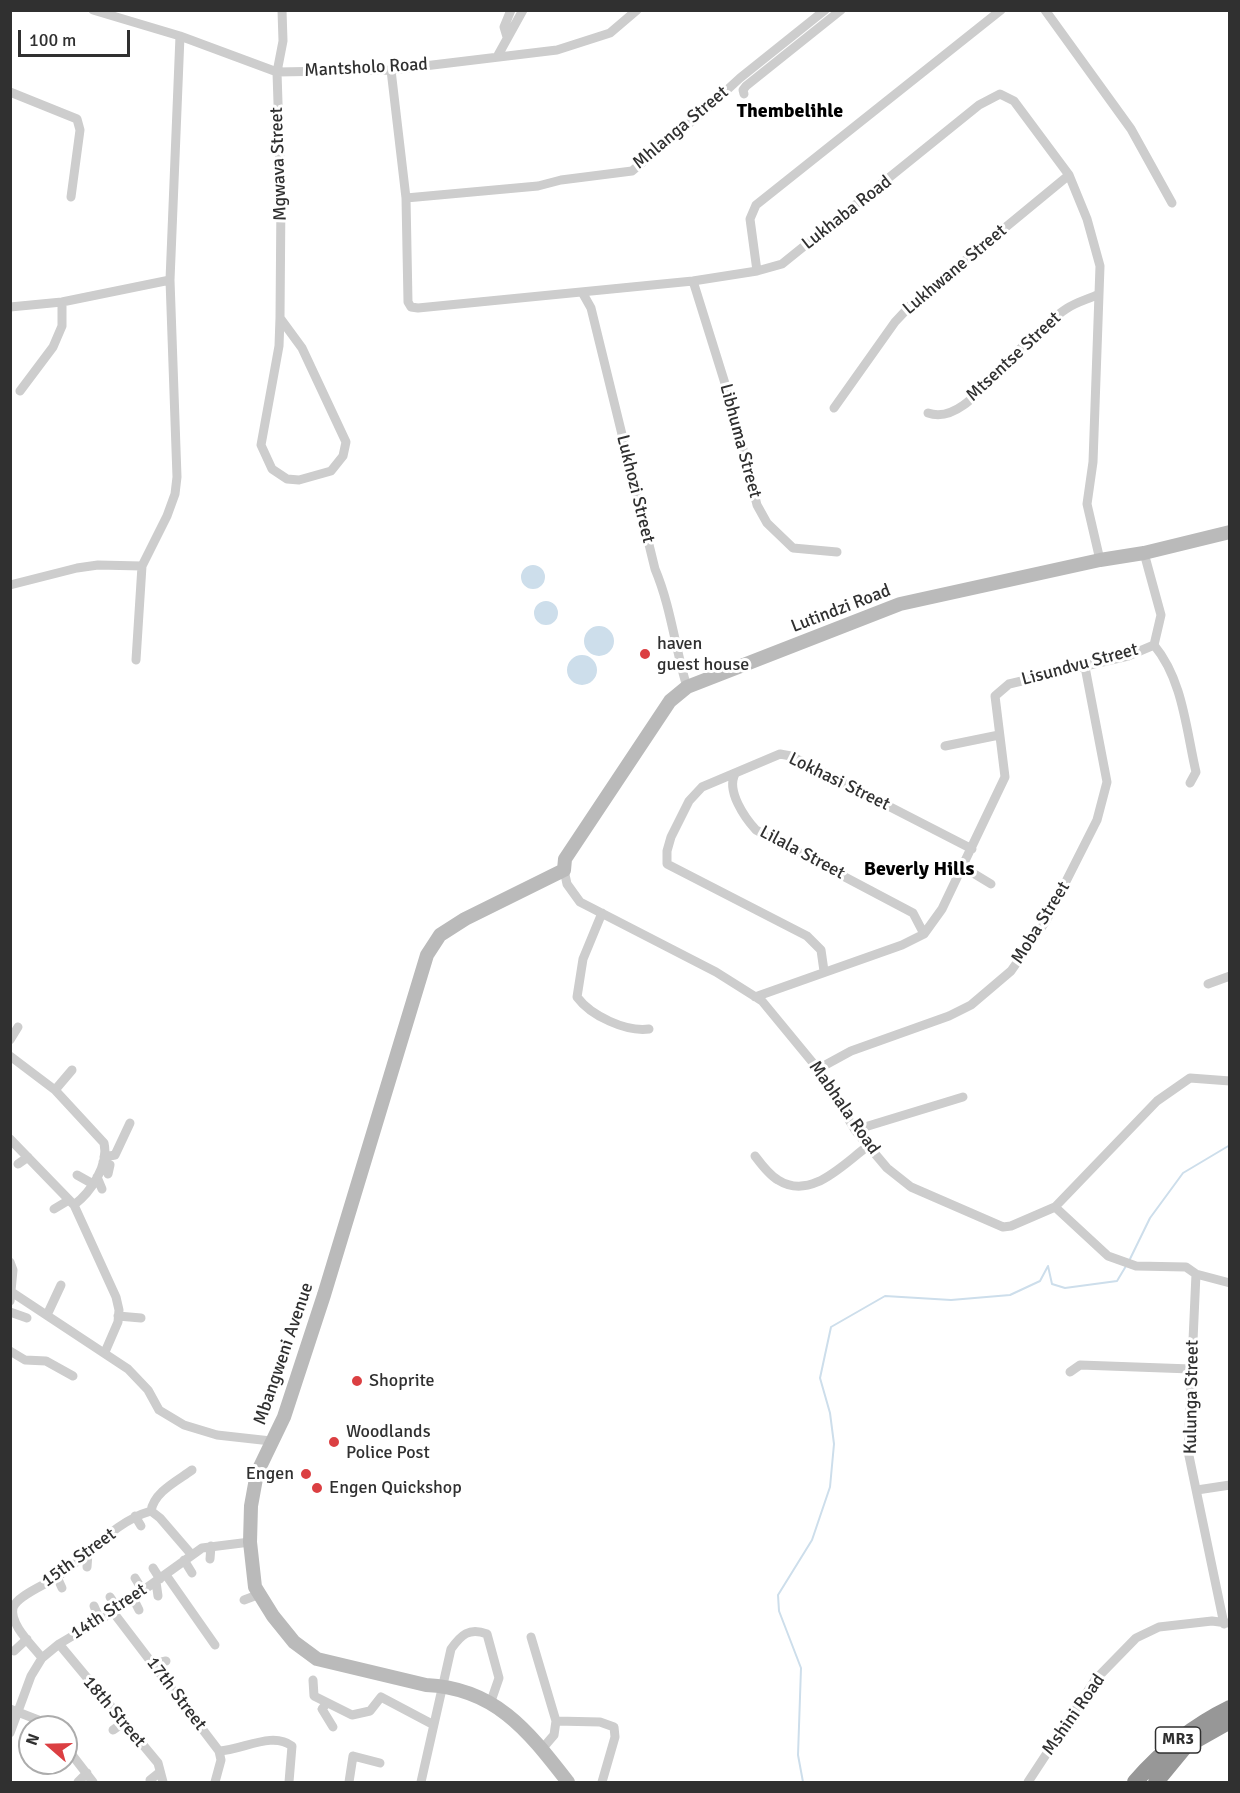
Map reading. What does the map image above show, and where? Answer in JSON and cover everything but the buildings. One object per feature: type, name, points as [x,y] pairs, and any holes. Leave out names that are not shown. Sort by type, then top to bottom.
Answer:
[{"type":"highway","name":"MR3","points":[[1135,1782],[1156,1758],[1210,1718],[1230,1708]]},
{"type":"highway","name":"MR3","points":[[1146,1782],[1163,1764],[1184,1748],[1230,1721]]},
{"type":"highway","points":[[1156,1782],[1184,1748]]},
{"type":"highway","points":[[1128,1782],[1156,1758]]},
{"type":"street","name":"Mantsholo Road","points":[[93,10],[180,36],[276,72],[391,70],[557,50],[610,33],[637,10]]},
{"type":"street","name":"Mgwava Street","points":[[280,318],[302,348],[346,442],[338,466],[311,479],[299,480],[280,476],[272,469],[261,445],[279,346],[281,196],[276,72],[283,41],[282,10]]},
{"type":"street","points":[[507,37],[504,27],[512,10]]},
{"type":"street","points":[[497,57],[523,10]]},
{"type":"street","name":"Mhlanga Street","points":[[406,198],[538,186],[561,180],[632,171],[740,78],[825,10]]},
{"type":"street","points":[[744,94],[743,90],[746,86],[841,10]]},
{"type":"street","points":[[757,271],[750,219],[756,205],[1001,10]]},
{"type":"street","points":[[1046,10],[1131,129],[1172,202]]},
{"type":"street","points":[[136,660],[141,566],[167,516],[175,494],[177,477],[170,280],[180,36]]},
{"type":"street","name":"Lukhaba Road","points":[[391,70],[406,198],[408,302],[411,307],[693,281],[757,271],[782,264],[994,96],[1006,96],[1014,101],[1069,175],[1100,266],[1093,462],[1087,504],[1100,560]]},
{"type":"street","points":[[10,92],[77,119],[80,130],[71,197]]},
{"type":"street","name":"Lukhwane Street","points":[[834,408],[895,322],[910,306],[1069,175]]},
{"type":"street","points":[[10,307],[62,302],[170,280]]},
{"type":"street","name":"Libhuma Street","points":[[693,281],[734,409],[757,505],[766,523],[793,548],[837,552]]},
{"type":"street","name":"Lukhozi Street","points":[[582,292],[591,308],[655,569],[668,605],[675,650],[687,687]]},
{"type":"street","name":"Mtsentse Street","points":[[928,413],[937,416],[953,411],[986,387],[1006,362],[1067,308],[1100,294]]},
{"type":"street","points":[[20,392],[53,347],[62,326],[62,302]]},
{"type":"street","name":"Lutindzi Road","points":[[564,870],[565,859],[670,701],[687,687],[900,604],[1100,560],[1144,553],[1230,531]]},
{"type":"street","name":"Lisundvu Street","points":[[755,997],[902,945],[924,934],[942,909],[1005,777],[995,696],[1009,684],[1128,656],[1154,645],[1161,615],[1144,553]]},
{"type":"street","points":[[10,585],[77,568],[98,565],[141,566]]},
{"type":"street","points":[[1154,645],[1166,659],[1176,683],[1196,772],[1190,783]]},
{"type":"street","name":"Moba Street","points":[[818,1069],[851,1051],[949,1016],[971,1005],[1011,971],[1046,921],[1097,820],[1107,782],[1085,666]]},
{"type":"street","points":[[945,746],[999,735]]},
{"type":"street","name":"Lokhasi Street","points":[[824,971],[821,950],[807,936],[667,864],[667,851],[671,837],[689,801],[702,787],[780,754],[791,756],[972,849]]},
{"type":"street","name":"Lilala Street","points":[[735,774],[732,788],[743,813],[756,830],[913,913],[924,934]]},
{"type":"street","points":[[963,867],[991,884]]},
{"type":"street","name":"Mabhala Road","points":[[564,870],[567,884],[580,902],[716,972],[762,1001],[818,1069],[855,1130],[887,1168],[911,1187],[1003,1227],[1011,1226],[1055,1207],[1157,1101],[1190,1078],[1230,1081]]},
{"type":"street","name":"Mbangweni Avenue","points":[[564,870],[465,919],[440,935],[427,955],[381,1116],[284,1417],[257,1473],[251,1506],[250,1542],[255,1587],[294,1642],[317,1659],[426,1685],[441,1686],[506,1712],[542,1749],[568,1782]]},
{"type":"street","points":[[602,913],[583,959],[577,997],[583,1006],[624,1027],[637,1031],[649,1029]]},
{"type":"street","points":[[1208,984],[1230,976]]},
{"type":"street","points":[[10,1040],[18,1027]]},
{"type":"street","points":[[10,1056],[55,1090],[104,1143],[104,1160],[97,1183],[86,1196],[54,1209]]},
{"type":"street","points":[[55,1090],[72,1070]]},
{"type":"street","points":[[855,1130],[963,1097]]},
{"type":"street","points":[[104,1160],[115,1155],[130,1123]]},
{"type":"street","points":[[10,1139],[28,1157],[43,1179],[71,1202],[116,1297],[118,1316],[105,1352]]},
{"type":"street","points":[[754,1156],[776,1180],[791,1186],[806,1187],[820,1181],[868,1146]]},
{"type":"street","points":[[18,1164],[28,1157]]},
{"type":"street","points":[[104,1160],[110,1165],[108,1174]]},
{"type":"street","points":[[77,1175],[97,1183]]},
{"type":"street","points":[[1055,1207],[1108,1256],[1136,1266],[1186,1267],[1196,1274],[1230,1283]]},
{"type":"street","points":[[10,1262],[13,1270],[10,1301]]},
{"type":"street","name":"Kulunga Street","points":[[1196,1274],[1188,1451],[1211,1569],[1227,1623]]},
{"type":"street","points":[[47,1316],[61,1285]]},
{"type":"street","points":[[10,1291],[105,1352],[135,1376],[148,1390],[159,1410],[184,1425],[217,1435],[272,1442]]},
{"type":"street","points":[[10,1312],[27,1318]]},
{"type":"street","points":[[118,1316],[141,1318]]},
{"type":"street","points":[[10,1351],[25,1360],[46,1361],[73,1376]]},
{"type":"street","points":[[1070,1372],[1080,1365],[1191,1369]]},
{"type":"street","points":[[192,1470],[177,1485],[165,1490],[152,1503],[151,1511],[175,1535],[187,1557],[192,1573]]},
{"type":"street","points":[[158,1481],[165,1490]]},
{"type":"street","points":[[1197,1490],[1230,1485]]},
{"type":"street","name":"15th Street","points":[[42,1659],[13,1623],[13,1607],[18,1600],[57,1577],[135,1516],[151,1511]]},
{"type":"street","points":[[135,1516],[141,1526]]},
{"type":"street","points":[[165,1539],[175,1535]]},
{"type":"street","name":"14th Street","points":[[10,1733],[14,1711],[31,1676],[42,1659],[59,1644],[78,1629],[100,1620],[133,1598],[187,1557],[211,1546],[250,1542]]},
{"type":"street","points":[[210,1559],[211,1546]]},
{"type":"street","points":[[87,1568],[88,1553]]},
{"type":"street","points":[[153,1568],[210,1641]]},
{"type":"street","points":[[57,1577],[62,1588]]},
{"type":"street","points":[[135,1578],[143,1591]]},
{"type":"street","points":[[158,1596],[160,1579]]},
{"type":"street","points":[[244,1600],[260,1594]]},
{"type":"street","name":"17th Street","points":[[110,1597],[115,1610],[153,1664],[219,1751]]},
{"type":"street","points":[[133,1598],[139,1610]]},
{"type":"street","points":[[94,1605],[100,1620]]},
{"type":"street","name":"Mshini Road","points":[[1028,1782],[1095,1680],[1136,1638],[1159,1627],[1212,1621],[1227,1623]]},
{"type":"street","points":[[421,1782],[432,1724],[451,1649],[461,1635],[477,1630],[487,1634],[499,1677],[490,1704]]},
{"type":"street","points":[[531,1638],[556,1721],[554,1735],[542,1749]]},
{"type":"street","points":[[14,1651],[27,1639]]},
{"type":"street","name":"18th Street","points":[[59,1644],[100,1702],[123,1723],[158,1764],[163,1782]]},
{"type":"street","points":[[153,1664],[166,1660]]},
{"type":"street","points":[[313,1680],[314,1696],[352,1716],[370,1711],[378,1698],[384,1697],[432,1724]]},
{"type":"street","points":[[326,1704],[322,1709],[333,1727]]},
{"type":"street","points":[[556,1721],[600,1722],[614,1727],[615,1737],[602,1782]]},
{"type":"street","points":[[113,1730],[123,1723]]},
{"type":"street","points":[[121,1738],[131,1732]]},
{"type":"street","points":[[215,1782],[221,1760],[219,1751],[234,1750],[273,1739],[283,1739],[292,1746],[289,1782]]},
{"type":"street","points":[[137,1756],[146,1749]]},
{"type":"street","points":[[349,1782],[353,1756],[380,1763]]},
{"type":"street","points":[[78,1759],[93,1782]]},
{"type":"street","points":[[150,1780],[160,1772]]},
{"type":"street","points":[[78,1782],[87,1773]]},
{"type":"water","points":[[533,565],[541,569],[545,577],[541,585],[533,589],[525,585],[521,577],[525,569]]},
{"type":"water","points":[[546,601],[554,605],[558,613],[554,621],[546,625],[538,621],[534,613],[538,605]]},
{"type":"water","points":[[599,626],[610,630],[614,641],[610,652],[599,656],[588,652],[584,641],[588,630]]},
{"type":"water","points":[[582,655],[593,659],[597,670],[593,681],[582,685],[571,681],[567,670],[571,659]]},
{"type":"waterway","points":[[1129,1261],[1150,1218],[1183,1173],[1230,1145]]},
{"type":"waterway","points":[[803,1782],[798,1755],[801,1668],[779,1611],[778,1595],[812,1540],[830,1487],[834,1444],[830,1413],[820,1378],[831,1327],[885,1296],[951,1300],[1010,1295],[1040,1281],[1048,1266],[1052,1284],[1065,1288],[1117,1281],[1126,1266]]},
{"type":"place","name":"haven guest house","points":[[645,654]]},
{"type":"place","name":"Shoprite","points":[[357,1381]]},
{"type":"place","name":"Woodlands Police Post","points":[[334,1442]]},
{"type":"place","name":"Engen","points":[[306,1474]]},
{"type":"place","name":"Engen Quickshop","points":[[317,1488]]},
{"type":"district","name":"Thembelihle","points":[[790,112]]},
{"type":"district","name":"Beverly Hills","points":[[919,870]]}]
